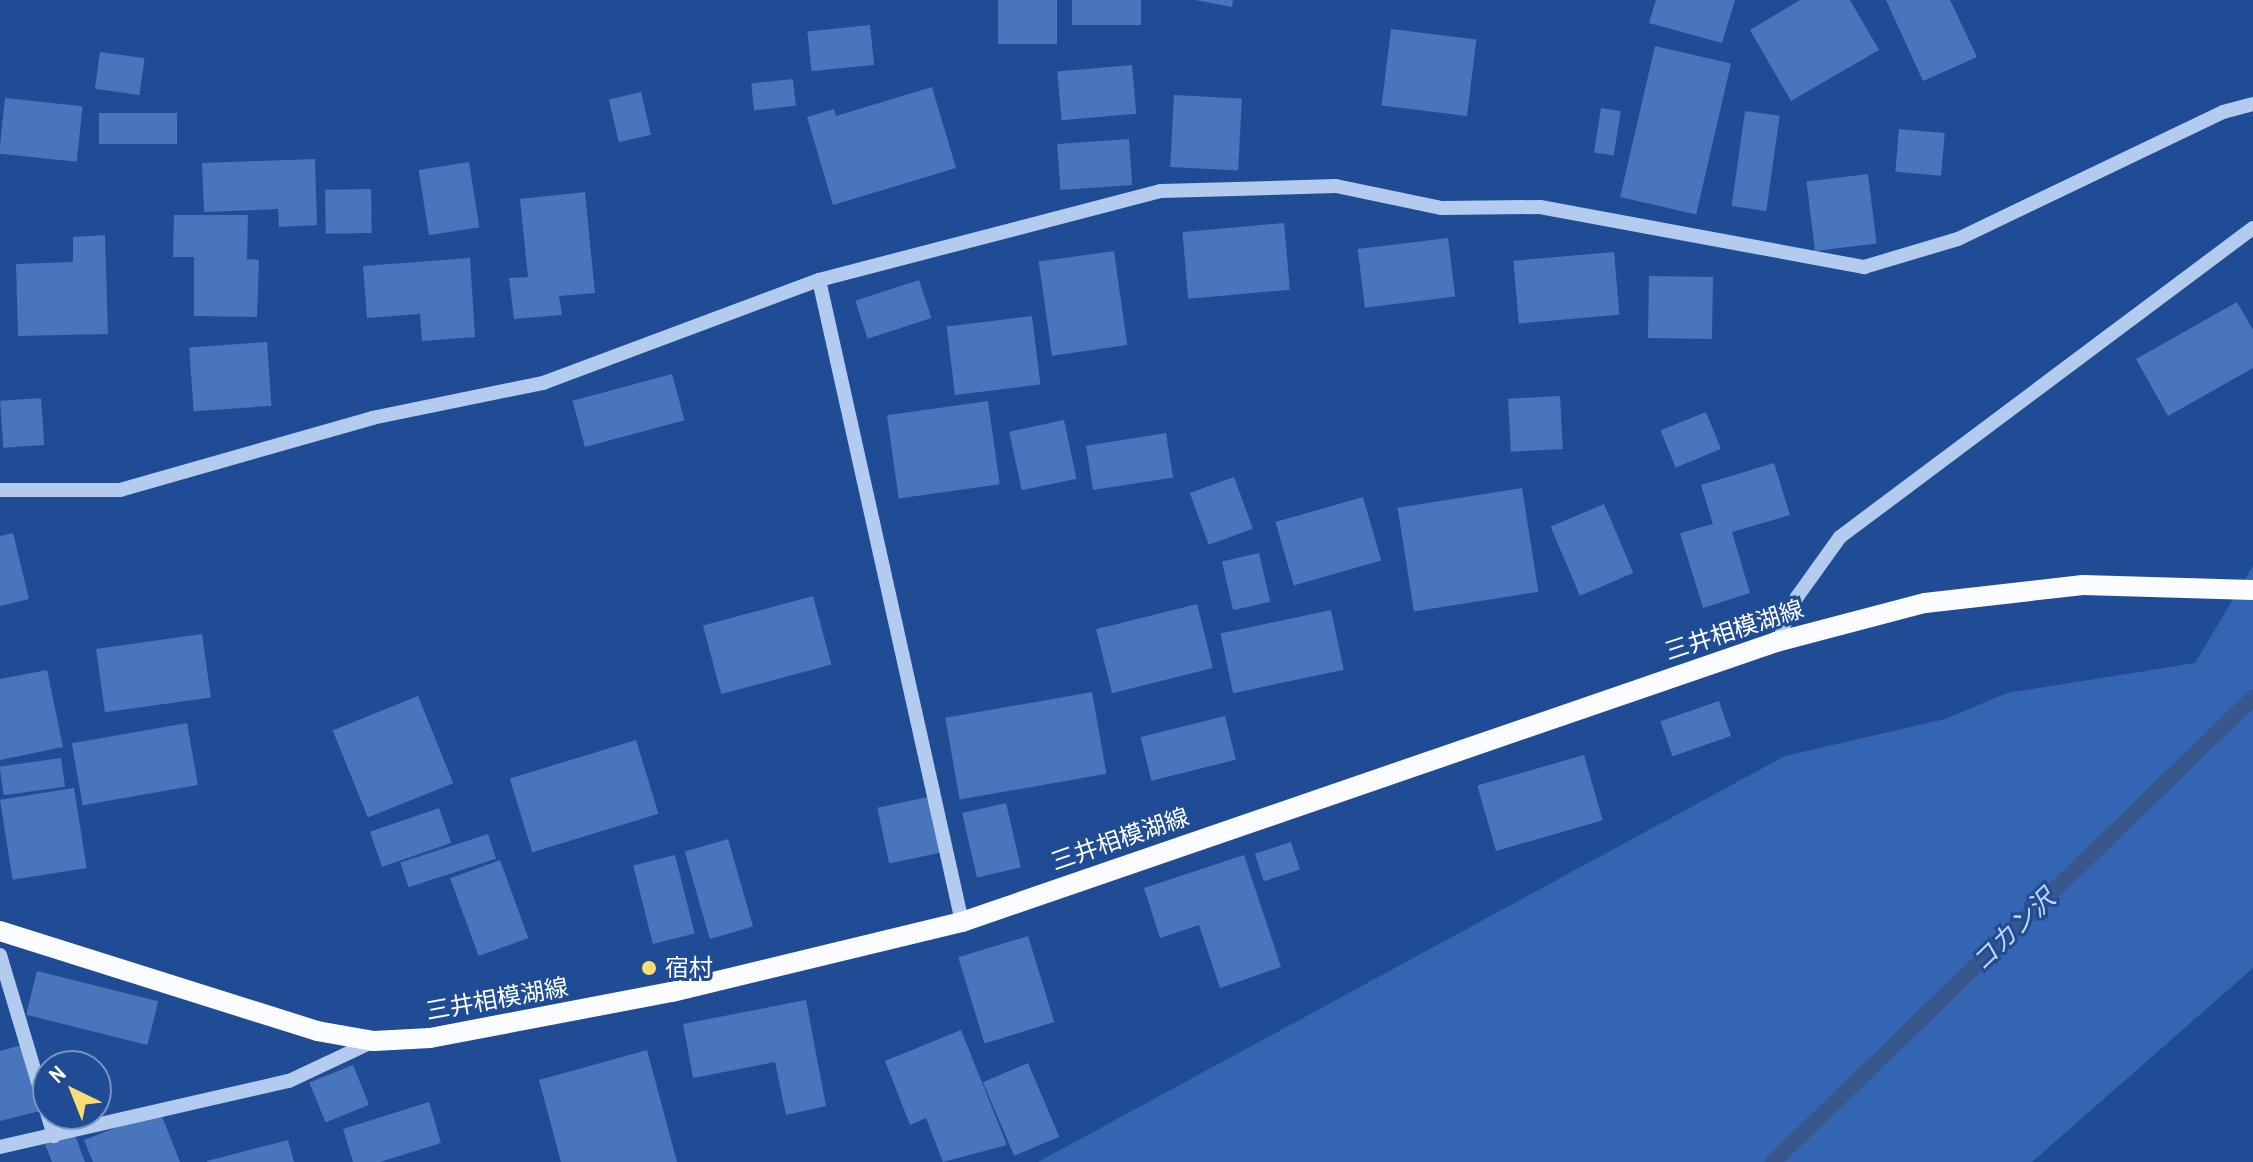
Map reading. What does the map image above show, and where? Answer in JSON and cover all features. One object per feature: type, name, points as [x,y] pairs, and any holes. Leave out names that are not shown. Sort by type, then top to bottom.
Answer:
[{"type":"main road","name":"三井相模湖線","points":[[0,931],[317,1031],[374,1041],[547,1018],[962,922],[1776,642],[1851,621],[1925,603],[2083,585],[2253,590]]},
{"type":"street","points":[[0,490],[120,490],[372,418],[543,383],[819,280],[1161,191],[1235,186],[1336,186],[1441,208],[1579,212],[1835,266],[1891,264],[2253,104]]},
{"type":"street","points":[[1776,642],[1797,597],[1840,537],[2253,228]]},
{"type":"street","points":[[819,280],[962,922]]},
{"type":"street","points":[[0,955],[54,1136]]},
{"type":"street","points":[[0,1147],[289,1081],[374,1041]]},
{"type":"shaded area","points":[[2253,566],[2253,968],[2032,1162],[1038,1162],[1785,756],[1945,719],[2007,693],[2195,663]]},
{"type":"building","points":[[998,0],[1057,0],[1057,44],[998,44]]},
{"type":"building","points":[[1072,0],[1141,0],[1141,25],[1072,25]]},
{"type":"building","points":[[1195,0],[1233,0],[1232,7]]},
{"type":"building","points":[[1656,0],[1735,0],[1722,43],[1649,23]]},
{"type":"building","points":[[1800,0],[1850,0],[1879,50],[1791,101],[1750,30]]},
{"type":"building","points":[[1886,0],[1950,0],[1977,57],[1923,81]]},
{"type":"building","points":[[870,25],[874,65],[812,71],[807,32]]},
{"type":"building","points":[[1391,29],[1476,39],[1467,116],[1382,105]]},
{"type":"building","points":[[1655,46],[1731,64],[1696,215],[1620,197]]},
{"type":"building","points":[[100,52],[145,58],[139,95],[95,89]]},
{"type":"building","points":[[1132,65],[1136,114],[1062,120],[1057,72]]},
{"type":"building","points":[[793,79],[796,106],[754,110],[751,83]]},
{"type":"building","points":[[932,87],[956,168],[833,205],[807,117],[834,109],[836,116]]},
{"type":"building","points":[[641,92],[651,135],[619,142],[609,99]]},
{"type":"building","points":[[1174,95],[1242,99],[1238,170],[1170,167]]},
{"type":"building","points":[[5,98],[83,106],[77,162],[0,154]]},
{"type":"building","points":[[1601,108],[1621,111],[1614,156],[1594,152]]},
{"type":"building","points":[[1745,111],[1780,116],[1766,211],[1732,206]]},
{"type":"building","points":[[99,113],[177,113],[177,144],[99,144]]},
{"type":"building","points":[[1899,129],[1945,133],[1941,176],[1895,172]]},
{"type":"building","points":[[1129,139],[1132,185],[1060,190],[1057,144]]},
{"type":"building","points":[[315,159],[317,225],[279,227],[278,209],[204,212],[202,163]]},
{"type":"building","points":[[469,162],[479,227],[429,235],[419,170]]},
{"type":"building","points":[[1868,174],[1877,243],[1815,251],[1806,182]]},
{"type":"building","points":[[371,189],[372,233],[326,234],[325,190]]},
{"type":"building","points":[[585,192],[595,293],[559,296],[562,315],[514,319],[509,278],[528,277],[520,199]]},
{"type":"building","points":[[174,215],[248,215],[247,259],[259,260],[257,317],[194,316],[194,257],[173,257]]},
{"type":"building","points":[[1284,223],[1290,290],[1188,299],[1182,232]]},
{"type":"building","points":[[105,235],[108,334],[18,336],[16,264],[73,262],[73,237]]},
{"type":"building","points":[[1448,238],[1455,297],[1365,308],[1358,249]]},
{"type":"building","points":[[1114,251],[1127,345],[1052,356],[1039,262]]},
{"type":"building","points":[[1614,252],[1619,315],[1519,324],[1513,261]]},
{"type":"building","points":[[470,258],[475,337],[422,341],[420,314],[367,318],[363,266]]},
{"type":"building","points":[[1649,276],[1713,277],[1712,339],[1648,338]]},
{"type":"building","points":[[919,280],[931,318],[868,339],[855,301]]},
{"type":"building","points":[[2237,302],[2253,330],[2253,368],[2168,416],[2136,359]]},
{"type":"building","points":[[1032,316],[1040,384],[955,395],[947,326]]},
{"type":"building","points":[[267,342],[271,406],[194,411],[189,347]]},
{"type":"building","points":[[672,374],[684,420],[585,447],[573,401]]},
{"type":"building","points":[[1560,396],[1563,449],[1511,452],[1508,399]]},
{"type":"building","points":[[41,398],[44,445],[3,448],[0,401]]},
{"type":"building","points":[[988,401],[1000,484],[899,498],[887,415]]},
{"type":"building","points":[[1706,412],[1721,449],[1676,467],[1661,430]]},
{"type":"building","points":[[1064,420],[1076,479],[1022,490],[1009,432]]},
{"type":"building","points":[[1166,433],[1173,477],[1093,490],[1086,446]]},
{"type":"building","points":[[1774,463],[1790,515],[1732,532],[1750,593],[1703,608],[1680,533],[1713,524],[1701,485]]},
{"type":"building","points":[[1234,477],[1253,529],[1209,545],[1190,493]]},
{"type":"building","points":[[1522,488],[1538,592],[1414,611],[1398,508]]},
{"type":"building","points":[[1363,497],[1381,560],[1294,586],[1276,522]]},
{"type":"building","points":[[1604,504],[1633,573],[1580,596],[1551,527]]},
{"type":"building","points":[[13,533],[29,599],[0,606],[0,536]]},
{"type":"building","points":[[1259,553],[1270,602],[1233,610],[1222,562]]},
{"type":"building","points":[[813,596],[831,665],[721,694],[703,626]]},
{"type":"building","points":[[1197,604],[1213,668],[1112,693],[1096,629]]},
{"type":"building","points":[[1331,610],[1344,670],[1233,693],[1220,633]]},
{"type":"building","points":[[202,634],[211,697],[105,712],[96,649]]},
{"type":"building","points":[[47,670],[63,747],[0,760],[0,679]]},
{"type":"building","points":[[1092,692],[1106,774],[960,800],[945,718]]},
{"type":"building","points":[[418,696],[453,783],[368,818],[333,730]]},
{"type":"building","points":[[1719,701],[1731,736],[1672,756],[1660,721]]},
{"type":"building","points":[[1225,716],[1236,760],[1151,781],[1141,737]]},
{"type":"building","points":[[187,723],[198,785],[83,805],[72,743]]},
{"type":"building","points":[[636,740],[659,814],[532,852],[510,779]]},
{"type":"building","points":[[1584,755],[1603,820],[1496,851],[1477,786]]},
{"type":"building","points":[[61,758],[65,787],[4,795],[0,767]]},
{"type":"building","points":[[74,788],[87,868],[13,880],[0,800]]},
{"type":"building","points":[[933,796],[945,852],[889,864],[877,808]]},
{"type":"building","points":[[1006,803],[1021,867],[977,877],[962,813]]},
{"type":"building","points":[[439,808],[451,843],[382,867],[370,832]]},
{"type":"building","points":[[488,834],[496,859],[409,887],[401,862]]},
{"type":"building","points":[[728,839],[753,926],[710,939],[685,851]]},
{"type":"building","points":[[1291,842],[1300,870],[1264,881],[1255,854]]},
{"type":"building","points":[[675,855],[695,934],[653,944],[633,865]]},
{"type":"building","points":[[1244,855],[1281,967],[1220,988],[1199,925],[1160,938],[1144,888]]},
{"type":"building","points":[[500,860],[528,938],[479,956],[450,878]]},
{"type":"building","points":[[1028,936],[1054,1022],[985,1043],[958,957]]},
{"type":"building","points":[[37,971],[158,1001],[147,1045],[26,1015]]},
{"type":"building","points":[[806,1000],[826,1106],[786,1115],[775,1062],[693,1078],[683,1024]]},
{"type":"building","points":[[961,1030],[1007,1145],[943,1162],[926,1118],[910,1125],[885,1061]]},
{"type":"building","points":[[33,1042],[35,1050],[32,1050],[32,1113],[0,1121],[0,1051]]},
{"type":"building","points":[[647,1050],[677,1162],[561,1162],[539,1080]]},
{"type":"building","points":[[1028,1063],[1059,1137],[1014,1156],[983,1082]]},
{"type":"building","points":[[353,1065],[369,1105],[326,1122],[309,1083]]},
{"type":"building","points":[[429,1102],[441,1143],[380,1162],[353,1162],[343,1129]]},
{"type":"building","points":[[160,1111],[180,1162],[93,1162],[84,1140]]},
{"type":"building","points":[[74,1133],[85,1162],[52,1162],[45,1144]]},
{"type":"building","points":[[288,1140],[294,1162],[207,1162],[207,1161]]},
{"type":"waterway","name":"コカン沢","points":[[1773,1162],[2253,698]]},
{"type":"place","name":"宿村","points":[[649,968]]}]
